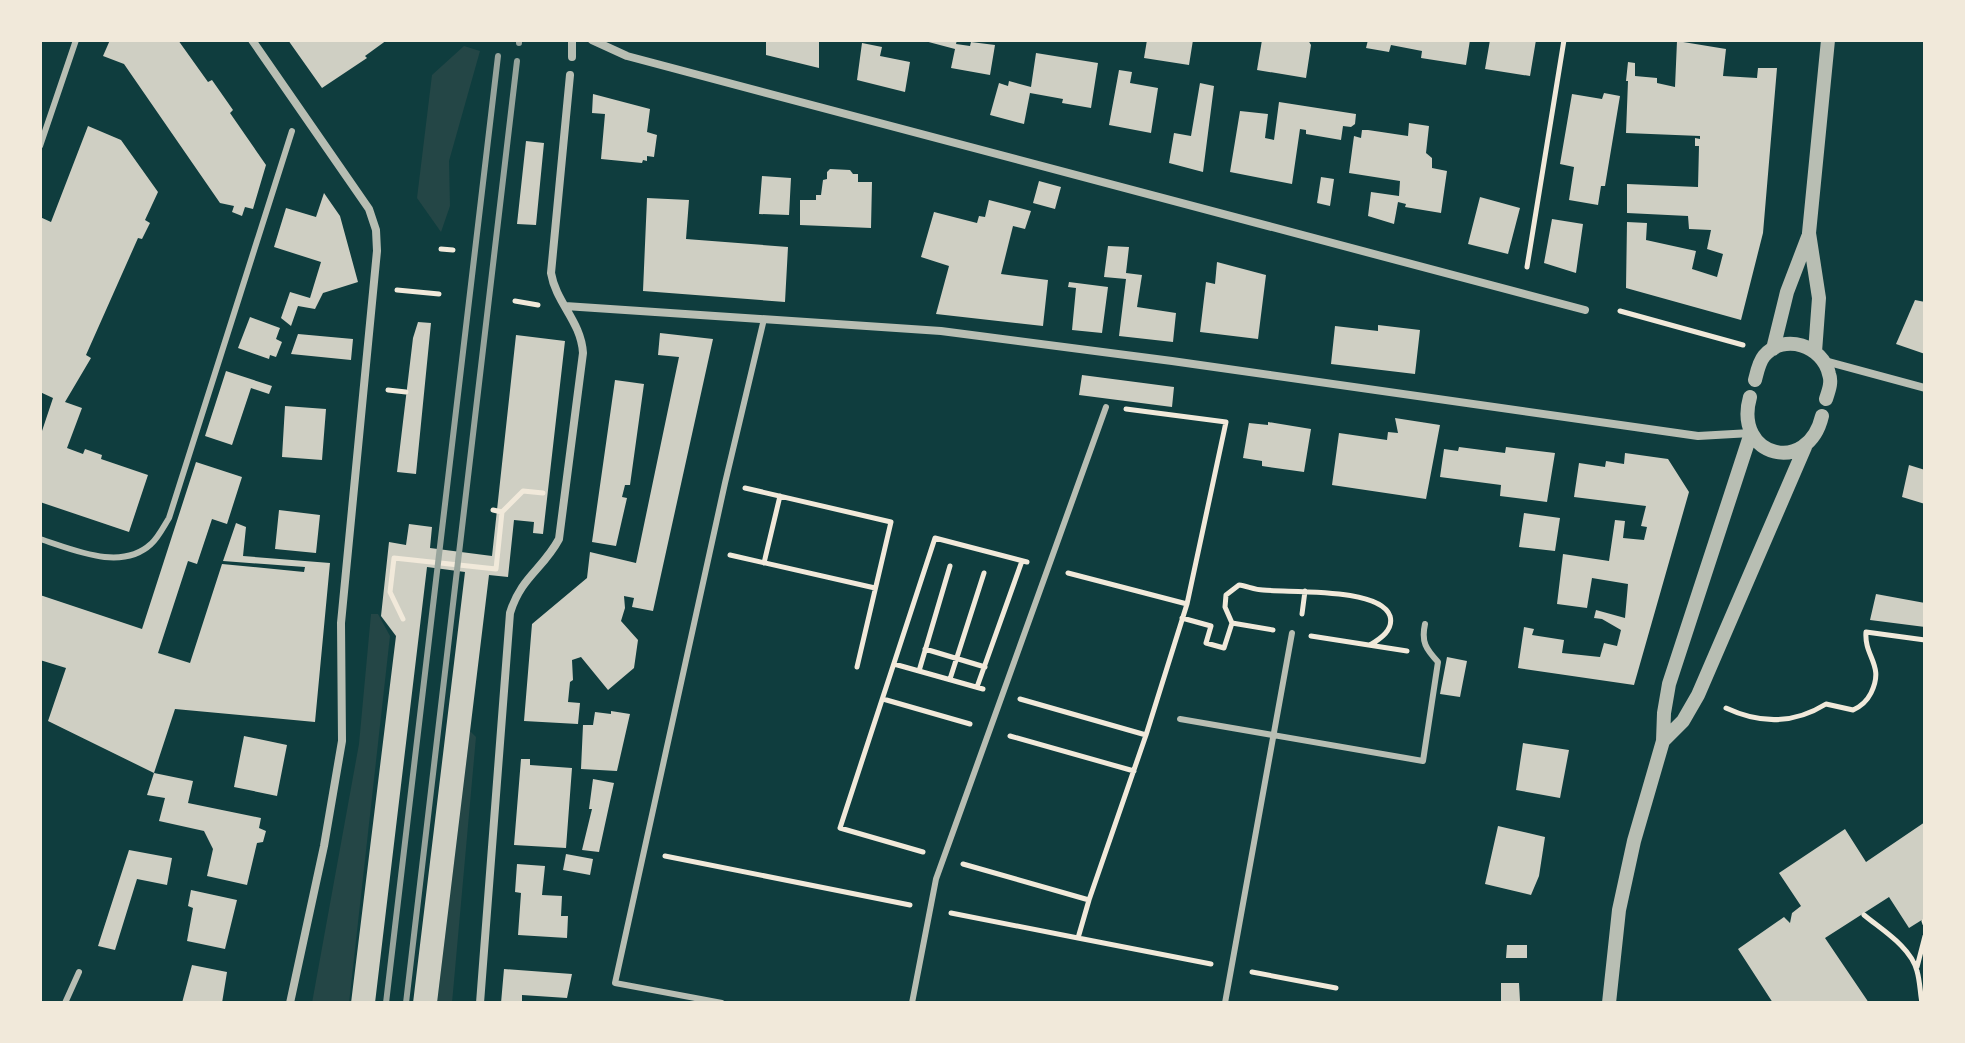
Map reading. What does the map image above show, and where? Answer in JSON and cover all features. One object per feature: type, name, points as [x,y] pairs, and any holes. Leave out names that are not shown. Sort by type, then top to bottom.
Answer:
[{"type":"street","points":[[252,40],[369,209],[376,230],[377,251],[341,623],[342,741],[324,846],[290,1003]]},
{"type":"street","points":[[572,40],[572,57]]},
{"type":"street","points":[[592,40],[627,56],[1585,310]]},
{"type":"street","points":[[1826,399],[1830,377],[1820,356],[1819,298],[1809,233],[1828,40]]},
{"type":"street","points":[[480,1003],[510,613],[516,594],[551,554],[559,539],[583,353],[577,325],[557,295],[551,273],[570,75]]},
{"type":"street","points":[[1773,349],[1787,292],[1809,233]]},
{"type":"street","points":[[565,306],[941,331],[1698,436],[1751,433]]},
{"type":"street","points":[[1755,380],[1764,356],[1773,349],[1794,344],[1805,346],[1820,356],[1925,388]]},
{"type":"street","points":[[1750,397],[1747,417],[1751,433],[1760,445],[1777,452],[1794,452],[1805,447]]},
{"type":"street","points":[[1663,741],[1683,721],[1698,695],[1805,447],[1815,436],[1822,416]]},
{"type":"street","points":[[1609,1003],[1622,896],[1634,841],[1663,741],[1669,684],[1751,433]]},
{"type":"lane","points":[[40,146],[76,40]]},
{"type":"lane","points":[[40,539],[97,557],[127,555],[151,545],[169,518],[292,131]]},
{"type":"lane","points":[[722,1003],[615,983],[764,319]]},
{"type":"lane","points":[[912,1003],[943,858],[1106,407]]},
{"type":"lane","points":[[1180,719],[1423,761],[1438,662],[1423,642],[1425,624]]},
{"type":"lane","points":[[1225,1003],[1292,633]]},
{"type":"lane","points":[[65,1003],[79,972]]},
{"type":"path","points":[[1527,267],[1564,40]]},
{"type":"path","points":[[441,249],[453,250]]},
{"type":"path","points":[[397,290],[439,294]]},
{"type":"path","points":[[515,301],[538,305]]},
{"type":"path","points":[[1620,311],[1730,341]]},
{"type":"path","points":[[388,390],[406,392]]},
{"type":"path","points":[[1078,938],[1187,604],[1226,422],[1106,407]]},
{"type":"path","points":[[725,483],[891,522],[857,667]]},
{"type":"path","points":[[403,619],[390,592],[394,558],[496,569],[502,512],[523,491],[547,494]]},
{"type":"path","points":[[764,563],[780,496]]},
{"type":"path","points":[[493,510],[502,512]]},
{"type":"path","points":[[1089,900],[840,828],[935,538],[1187,604]]},
{"type":"path","points":[[729,555],[875,588]]},
{"type":"path","points":[[977,687],[1022,561]]},
{"type":"path","points":[[919,671],[950,566]]},
{"type":"path","points":[[950,680],[984,573]]},
{"type":"path","points":[[1182,618],[1211,626],[1206,643],[1224,648],[1232,623],[1224,599],[1229,591],[1239,585],[1266,591],[1330,594],[1372,600],[1389,613],[1388,630],[1370,645]]},
{"type":"path","points":[[1232,623],[1432,655]]},
{"type":"path","points":[[1726,708],[1745,716],[1774,721],[1805,716],[1826,704],[1853,710],[1867,700],[1877,679],[1877,668],[1865,639],[1866,632],[1925,640]]},
{"type":"path","points":[[925,649],[985,667]]},
{"type":"path","points":[[644,852],[1336,988]]},
{"type":"path","points":[[1864,915],[1901,945],[1917,968]]},
{"type":"path","points":[[1922,1003],[1917,968],[1925,936]]},
{"type":"shaded area","points":[[464,46],[480,51],[449,161],[450,206],[441,232],[417,198],[432,75]]},
{"type":"shaded area","points":[[371,614],[378,614],[390,636],[349,1003],[312,1003],[359,744]]},
{"type":"shaded area","points":[[470,731],[476,737],[452,1003],[437,1003]]},
{"type":"building","points":[[110,40],[178,40],[208,82],[212,80],[233,110],[230,113],[266,165],[253,209],[245,207],[242,216],[232,212],[234,206],[220,203],[124,64],[103,56]]},
{"type":"building","points":[[288,40],[387,40],[365,56],[367,58],[322,88]]},
{"type":"building","points":[[766,40],[819,40],[819,68],[766,55]]},
{"type":"building","points":[[921,40],[957,40],[956,44],[970,46],[971,42],[995,45],[990,75],[951,68],[955,49]]},
{"type":"building","points":[[1147,40],[1193,40],[1189,65],[1144,58]]},
{"type":"building","points":[[1262,40],[1308,40],[1311,45],[1306,78],[1257,70]]},
{"type":"building","points":[[1368,40],[1470,40],[1466,65],[1421,58],[1422,51],[1391,45],[1389,52],[1366,48]]},
{"type":"building","points":[[1490,40],[1536,40],[1530,76],[1485,69]]},
{"type":"building","points":[[1677,41],[1726,49],[1723,76],[1757,78],[1758,68],[1777,68],[1763,233],[1741,320],[1626,288],[1627,222],[1647,223],[1646,240],[1696,251],[1692,269],[1717,277],[1723,254],[1707,249],[1711,230],[1689,229],[1688,216],[1627,213],[1627,184],[1698,187],[1699,146],[1695,146],[1695,138],[1700,139],[1700,136],[1626,133],[1628,62],[1635,63],[1635,76],[1657,78],[1657,83],[1675,87]]},
{"type":"building","points":[[862,43],[882,47],[880,56],[910,62],[905,92],[857,80]]},
{"type":"building","points":[[1036,53],[1098,63],[1091,108],[1030,93],[1024,124],[990,115],[999,83],[1008,86],[1009,81],[1031,87]]},
{"type":"building","points":[[1119,70],[1132,72],[1130,83],[1158,88],[1151,133],[1109,125]]},
{"type":"building","points":[[1200,83],[1214,86],[1203,172],[1169,163],[1174,133],[1191,136]]},
{"type":"building","points":[[1604,93],[1620,96],[1605,186],[1601,186],[1598,205],[1569,200],[1574,167],[1560,164],[1572,94],[1602,99]]},
{"type":"building","points":[[593,94],[650,109],[647,132],[657,135],[654,157],[647,156],[647,161],[643,160],[642,163],[601,159],[605,114],[592,113]]},
{"type":"building","points":[[1279,102],[1356,114],[1355,124],[1343,126],[1341,140],[1306,134],[1306,130],[1300,129],[1292,184],[1230,172],[1240,111],[1268,114],[1265,138],[1274,140]]},
{"type":"building","points":[[1409,123],[1429,126],[1426,153],[1432,158],[1432,168],[1447,171],[1441,213],[1405,207],[1406,204],[1398,202],[1394,224],[1368,216],[1371,192],[1399,196],[1400,181],[1349,173],[1354,136],[1361,138],[1362,130],[1368,130],[1408,136]]},
{"type":"building","points":[[88,126],[121,140],[158,192],[145,220],[150,223],[142,239],[138,238],[86,355],[91,358],[65,402],[82,408],[67,448],[83,454],[85,449],[102,455],[101,459],[148,475],[129,532],[40,502],[40,437],[53,398],[40,392],[40,217],[51,222]]},
{"type":"building","points":[[526,141],[544,143],[536,225],[517,224]]},
{"type":"building","points":[[830,169],[850,170],[858,174],[858,182],[872,182],[871,228],[800,225],[800,200],[816,200],[816,195],[821,195],[823,180],[827,179]]},
{"type":"building","points":[[762,176],[791,178],[789,215],[759,214]]},
{"type":"building","points":[[1321,177],[1334,179],[1330,206],[1317,203]]},
{"type":"building","points":[[1039,181],[1061,187],[1055,209],[1033,203]]},
{"type":"building","points":[[324,193],[340,216],[358,282],[323,293],[315,309],[298,306],[291,326],[281,318],[290,292],[310,298],[321,262],[274,247],[286,208],[316,217]]},
{"type":"building","points":[[1480,197],[1520,208],[1508,254],[1468,244]]},
{"type":"building","points":[[647,198],[689,200],[686,239],[788,247],[785,302],[643,291]]},
{"type":"building","points":[[989,200],[1031,211],[1025,229],[1013,226],[1001,274],[1048,280],[1043,326],[936,314],[949,266],[921,257],[934,212],[977,223],[979,216],[985,217]]},
{"type":"building","points":[[1552,219],[1583,224],[1576,273],[1544,263]]},
{"type":"building","points":[[1108,246],[1129,247],[1126,273],[1142,275],[1137,307],[1176,313],[1173,342],[1119,336],[1126,279],[1104,277]]},
{"type":"building","points":[[1217,262],[1266,275],[1258,339],[1200,332],[1206,282],[1215,284]]},
{"type":"building","points":[[1069,282],[1108,287],[1102,333],[1072,330],[1076,288],[1068,287]]},
{"type":"building","points":[[1915,300],[1925,302],[1925,354],[1896,344]]},
{"type":"building","points":[[250,317],[280,328],[276,339],[282,342],[276,357],[270,355],[269,359],[238,348]]},
{"type":"building","points":[[418,322],[431,323],[416,474],[397,472],[413,338]]},
{"type":"building","points":[[1378,325],[1420,330],[1415,374],[1331,364],[1335,326],[1378,331]]},
{"type":"building","points":[[660,333],[713,339],[653,611],[632,607],[634,598],[624,596],[625,608],[621,621],[638,640],[634,668],[608,690],[581,657],[572,660],[573,680],[570,682],[568,702],[580,703],[578,724],[524,721],[532,624],[587,578],[590,552],[636,563],[679,357],[658,355]]},
{"type":"building","points":[[298,334],[353,339],[351,360],[291,354]]},
{"type":"building","points":[[516,335],[565,341],[543,534],[533,533],[534,522],[514,520],[508,577],[489,575],[437,1003],[413,1003],[465,572],[427,567],[375,1003],[351,1003],[396,636],[381,616],[389,542],[406,545],[409,524],[432,527],[430,548],[492,556]]},
{"type":"building","points":[[226,371],[272,386],[269,394],[251,388],[232,445],[205,436]]},
{"type":"building","points":[[1082,375],[1174,387],[1172,407],[1079,395]]},
{"type":"building","points":[[615,380],[644,384],[630,485],[625,485],[622,497],[627,498],[616,546],[592,542]]},
{"type":"building","points":[[285,406],[326,409],[322,460],[282,457]]},
{"type":"building","points":[[1395,418],[1440,425],[1426,499],[1332,485],[1339,433],[1387,440],[1388,432],[1398,433]]},
{"type":"building","points":[[1268,422],[1311,429],[1304,472],[1262,466],[1262,461],[1243,458],[1249,423],[1268,425]]},
{"type":"building","points":[[1459,447],[1505,453],[1506,447],[1555,453],[1547,502],[1500,496],[1501,485],[1440,477],[1444,449],[1458,451]]},
{"type":"building","points":[[1625,453],[1668,459],[1689,492],[1634,685],[1518,668],[1524,627],[1534,629],[1532,635],[1564,640],[1562,653],[1600,657],[1604,643],[1617,646],[1621,630],[1594,618],[1596,610],[1625,618],[1628,584],[1592,578],[1587,608],[1557,604],[1563,554],[1609,561],[1615,520],[1625,521],[1623,538],[1644,540],[1647,527],[1641,526],[1646,506],[1574,497],[1579,463],[1605,467],[1606,461],[1624,464]]},
{"type":"building","points":[[196,462],[242,477],[227,524],[212,519],[197,564],[188,561],[158,653],[190,663],[222,564],[304,572],[305,567],[223,561],[236,523],[246,527],[243,556],[330,563],[315,722],[175,709],[154,773],[48,721],[66,668],[40,660],[40,595],[142,629]]},
{"type":"building","points":[[1909,465],[1925,470],[1925,504],[1902,497]]},
{"type":"building","points":[[279,510],[320,515],[316,553],[275,549]]},
{"type":"building","points":[[1524,513],[1560,518],[1555,551],[1519,547]]},
{"type":"building","points":[[1876,594],[1925,603],[1925,627],[1870,620]]},
{"type":"building","points":[[1447,657],[1467,661],[1460,697],[1440,694]]},
{"type":"building","points":[[611,711],[630,714],[617,771],[581,769],[583,725],[593,725],[595,712],[611,714]]},
{"type":"building","points":[[244,736],[287,745],[277,796],[234,787]]},
{"type":"building","points":[[1523,743],[1569,750],[1560,798],[1516,790]]},
{"type":"building","points":[[521,759],[530,759],[530,765],[572,768],[566,848],[514,845]]},
{"type":"building","points":[[154,773],[193,781],[188,803],[261,818],[259,828],[266,831],[263,842],[257,843],[247,885],[207,876],[213,849],[204,831],[159,821],[165,798],[147,795]]},
{"type":"building","points":[[593,779],[614,783],[599,852],[582,850],[592,809],[589,809]]},
{"type":"building","points":[[1925,822],[1925,918],[1909,928],[1889,897],[1825,938],[1869,1003],[1773,1003],[1738,949],[1784,917],[1790,923],[1792,913],[1801,906],[1779,873],[1845,829],[1866,862]]},
{"type":"building","points":[[1498,826],[1545,837],[1539,876],[1531,895],[1485,884]]},
{"type":"building","points":[[129,850],[172,858],[167,885],[137,879],[115,950],[98,946]]},
{"type":"building","points":[[566,854],[593,859],[590,875],[563,870]]},
{"type":"building","points":[[517,864],[545,866],[542,895],[562,896],[561,916],[568,916],[567,938],[518,935],[521,893],[515,892]]},
{"type":"building","points":[[191,890],[237,900],[225,949],[187,941],[193,908],[188,906]]},
{"type":"building","points":[[1507,945],[1527,945],[1527,958],[1506,958]]},
{"type":"building","points":[[192,965],[227,972],[222,1003],[182,1003]]},
{"type":"building","points":[[504,969],[572,974],[567,998],[522,995],[522,1003],[501,1003]]},
{"type":"building","points":[[1501,983],[1519,983],[1520,1001],[1501,1002]]},
{"type":"railway","points":[[386,1003],[498,56]]},
{"type":"railway","points":[[406,1003],[517,61]]}]
